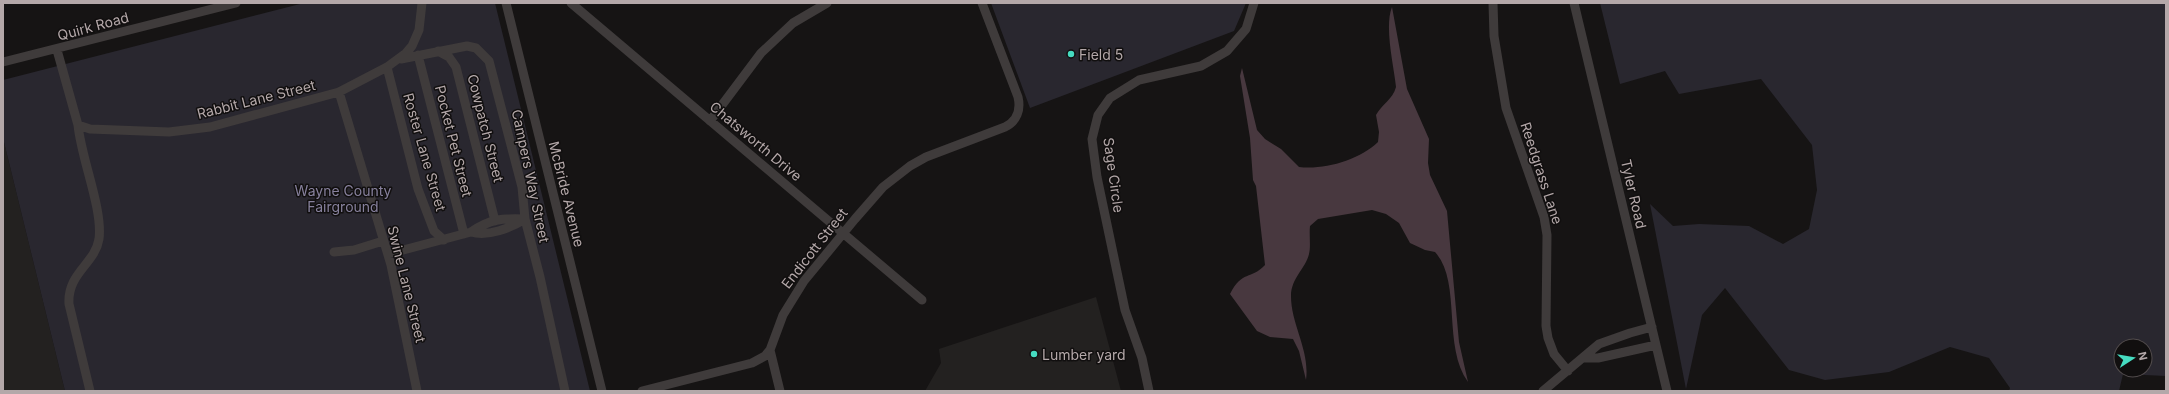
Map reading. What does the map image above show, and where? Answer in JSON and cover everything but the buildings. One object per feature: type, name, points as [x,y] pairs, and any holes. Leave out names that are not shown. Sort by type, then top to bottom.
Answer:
[{"type":"street","name":"Quirk Road","points":[[3,62],[57,50],[236,3]]},
{"type":"street","name":"Rabbit Lane Street","points":[[78,125],[90,129],[169,132],[210,127],[242,120],[339,92],[400,59],[416,39],[422,20],[422,3]]},
{"type":"street","name":"McBride Avenue","points":[[506,3],[602,388]]},
{"type":"street","name":"Chatsworth Drive","points":[[570,3],[922,300]]},
{"type":"street","points":[[710,121],[761,53],[793,23],[827,3]]},
{"type":"street","name":"Endicott Street","points":[[770,350],[783,315],[798,290],[843,232],[883,187],[910,166],[944,149],[1006,127],[1018,115],[1020,106],[1018,97],[982,3]]},
{"type":"street","name":"Sage Circle","points":[[1149,391],[1142,358],[1125,310],[1098,177],[1092,139],[1098,115],[1110,98],[1140,80],[1201,66],[1227,51],[1246,29],[1254,3]]},
{"type":"street","name":"Reedgrass Lane","points":[[1493,3],[1494,36],[1506,108],[1534,183],[1545,223],[1547,275],[1546,326],[1548,338],[1555,355],[1568,371]]},
{"type":"street","name":"Tyler Road","points":[[1574,3],[1667,391]]},
{"type":"street","name":"Campers Way Street","points":[[400,59],[467,46],[476,48],[489,62],[522,187],[525,219],[565,391]]},
{"type":"street","points":[[57,50],[78,125],[81,149],[97,217],[99,239],[96,249],[74,278],[68,298],[90,391]]},
{"type":"street","name":"Cowpatch Street","points":[[438,51],[449,57],[456,67],[495,221]]},
{"type":"street","name":"Pocket Pet Street","points":[[418,55],[467,233]]},
{"type":"street","name":"Roster Lane Street","points":[[387,67],[422,201],[434,230],[444,240]]},
{"type":"street","name":"Swine Lane Street","points":[[339,92],[388,254],[417,391]]},
{"type":"street","points":[[388,254],[467,233],[483,224],[503,218],[525,219]]},
{"type":"street","points":[[467,233],[480,235],[515,226],[525,219]]},
{"type":"street","points":[[334,252],[354,250],[383,241]]},
{"type":"street","points":[[1543,391],[1599,344],[1652,327]]},
{"type":"street","points":[[1583,358],[1598,358],[1656,345]]},
{"type":"street","points":[[642,391],[752,363],[765,356],[770,350]]},
{"type":"street","points":[[770,350],[780,391]]},
{"type":"shaded area","points":[[1392,7],[1407,89],[1429,139],[1428,163],[1430,175],[1447,211],[1459,342],[1468,382],[1460,367],[1456,351],[1448,279],[1443,264],[1435,252],[1425,250],[1410,243],[1399,223],[1386,214],[1372,210],[1318,219],[1310,226],[1309,254],[1293,284],[1291,296],[1294,317],[1303,348],[1307,369],[1306,380],[1299,351],[1293,339],[1270,337],[1257,331],[1230,294],[1234,286],[1239,281],[1260,270],[1265,265],[1256,186],[1253,180],[1250,138],[1240,76],[1242,68],[1257,130],[1265,139],[1281,149],[1299,167],[1320,167],[1352,159],[1378,142],[1379,132],[1376,115],[1395,91],[1396,87],[1389,36]]},
{"type":"shaded area","points":[[3,138],[65,391],[3,391]]},
{"type":"shaded area","points":[[1096,297],[1121,391],[925,391],[941,363],[939,349]]},
{"type":"green space","name":"Wayne County Fairground","points":[[304,3],[495,3],[590,391],[65,391],[3,138],[3,80]]},
{"type":"green space","points":[[991,3],[1246,3],[1234,31],[1030,108]]},
{"type":"green space","points":[[1600,3],[2166,3],[2166,376],[2153,375],[2153,338],[2113,338],[2113,378],[2122,378],[2119,391],[2009,391],[2010,388],[1989,358],[1950,347],[1889,372],[1825,380],[1789,370],[1725,288],[1702,315],[1686,389],[1650,204],[1673,226],[1699,224],[1749,226],[1783,244],[1809,229],[1817,190],[1812,145],[1761,79],[1679,94],[1665,71],[1620,84]]},
{"type":"place","name":"Field 5","points":[[1071,54]]},
{"type":"place","name":"Lumber yard","points":[[1034,354]]}]
